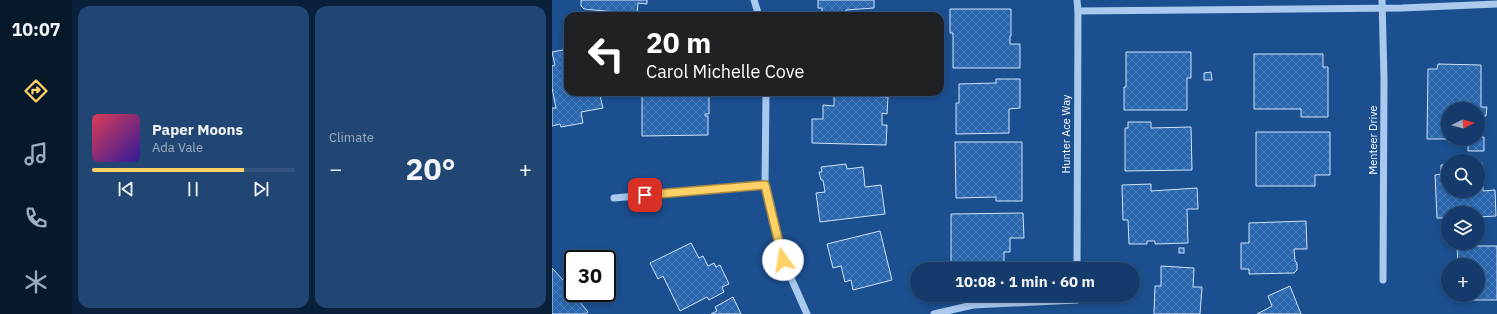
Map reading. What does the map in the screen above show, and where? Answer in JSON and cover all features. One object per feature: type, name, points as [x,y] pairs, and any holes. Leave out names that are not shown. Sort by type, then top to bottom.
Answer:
[{"type":"street","points":[[754,0],[758,12]]},
{"type":"street","name":"Hunter Ace Way","points":[[1077,0],[1077,262]]},
{"type":"street","points":[[1078,11],[1383,4],[1402,8],[1497,4]]},
{"type":"street","name":"Menteer Drive","points":[[1383,4],[1383,280]]},
{"type":"street","points":[[766,96],[765,185],[783,260],[807,314]]},
{"type":"street","points":[[614,198],[765,185]]},
{"type":"street","points":[[934,314],[973,305],[1035,302]]},
{"type":"building","points":[[581,0],[647,0],[647,4],[638,3],[637,12],[616,12],[584,9],[581,6]]},
{"type":"building","points":[[818,0],[874,0],[874,8],[846,10],[846,12],[822,12],[822,8],[818,8]]},
{"type":"building","points":[[950,9],[1011,9],[1010,44],[1020,44],[1020,68],[953,68],[953,33],[950,33]]},
{"type":"building","points":[[564,50],[564,96],[600,96],[603,108],[581,112],[583,123],[561,127],[560,124],[552,126],[552,108],[556,108],[552,88],[552,66],[555,65],[552,52]]},
{"type":"building","points":[[1126,52],[1191,52],[1191,78],[1187,78],[1187,110],[1124,110],[1124,87],[1126,87]]},
{"type":"building","points":[[1254,54],[1323,54],[1323,67],[1328,67],[1328,117],[1301,117],[1301,109],[1254,109]]},
{"type":"building","points":[[1438,64],[1481,65],[1481,102],[1441,102],[1441,139],[1427,139],[1428,69],[1437,69]]},
{"type":"building","points":[[1211,72],[1212,80],[1204,80],[1204,73]]},
{"type":"building","points":[[996,79],[1020,79],[1020,108],[1009,109],[1009,133],[956,134],[956,103],[959,103],[959,84],[996,83]]},
{"type":"building","points":[[642,96],[709,96],[709,114],[705,114],[705,116],[708,116],[708,135],[642,136]]},
{"type":"building","points":[[834,96],[888,97],[887,114],[882,113],[882,125],[887,125],[886,145],[812,143],[812,119],[823,119],[823,105],[834,106]]},
{"type":"building","points":[[1485,107],[1487,107],[1486,116]]},
{"type":"building","points":[[1128,122],[1151,122],[1151,128],[1191,127],[1192,170],[1125,171],[1125,128],[1128,128]]},
{"type":"building","points":[[1256,132],[1330,132],[1330,175],[1315,175],[1315,186],[1256,186]]},
{"type":"building","points":[[955,142],[1022,142],[1022,201],[996,201],[996,197],[956,198]]},
{"type":"building","points":[[1468,146],[1484,146],[1484,151],[1468,151]]},
{"type":"building","points":[[846,164],[847,169],[863,167],[865,187],[881,185],[885,214],[820,222],[816,193],[825,192],[823,180],[821,180],[819,172],[822,172],[821,167]]},
{"type":"building","points":[[1441,174],[1441,198],[1485,198],[1485,191],[1495,190],[1496,216],[1485,217],[1485,206],[1441,206],[1441,218],[1437,218],[1435,175]]},
{"type":"building","points":[[1151,184],[1151,191],[1197,188],[1198,209],[1187,209],[1188,243],[1155,244],[1155,241],[1147,241],[1147,244],[1129,244],[1128,220],[1123,220],[1122,185]]},
{"type":"building","points":[[1023,213],[1024,238],[1010,238],[1010,252],[1004,252],[1004,262],[951,262],[951,214]]},
{"type":"building","points":[[1306,221],[1307,249],[1294,249],[1297,270],[1294,273],[1249,274],[1249,269],[1241,269],[1241,243],[1249,243],[1249,223]]},
{"type":"building","points":[[880,231],[892,280],[853,290],[851,280],[845,282],[841,266],[833,268],[827,244]]},
{"type":"building","points":[[691,243],[699,258],[703,256],[708,266],[714,263],[716,267],[720,265],[729,284],[722,287],[724,292],[709,300],[707,297],[680,311],[663,276],[658,279],[650,263]]},
{"type":"building","points":[[1485,246],[1497,246],[1497,300],[1485,300],[1485,258],[1458,258],[1457,250],[1485,250]]},
{"type":"building","points":[[1179,248],[1184,248],[1184,253],[1179,253]]},
{"type":"building","points":[[1161,266],[1194,268],[1193,287],[1202,287],[1200,314],[1154,314],[1155,286],[1161,286]]},
{"type":"building","points":[[552,268],[564,281],[564,302],[580,302],[588,312],[585,314],[552,314]]},
{"type":"building","points":[[1290,286],[1301,314],[1257,314],[1272,306],[1268,296]]},
{"type":"building","points":[[733,297],[741,314],[711,314],[717,311],[715,307]]},
{"type":"route","points":[[645,195],[765,185],[783,260]]}]
